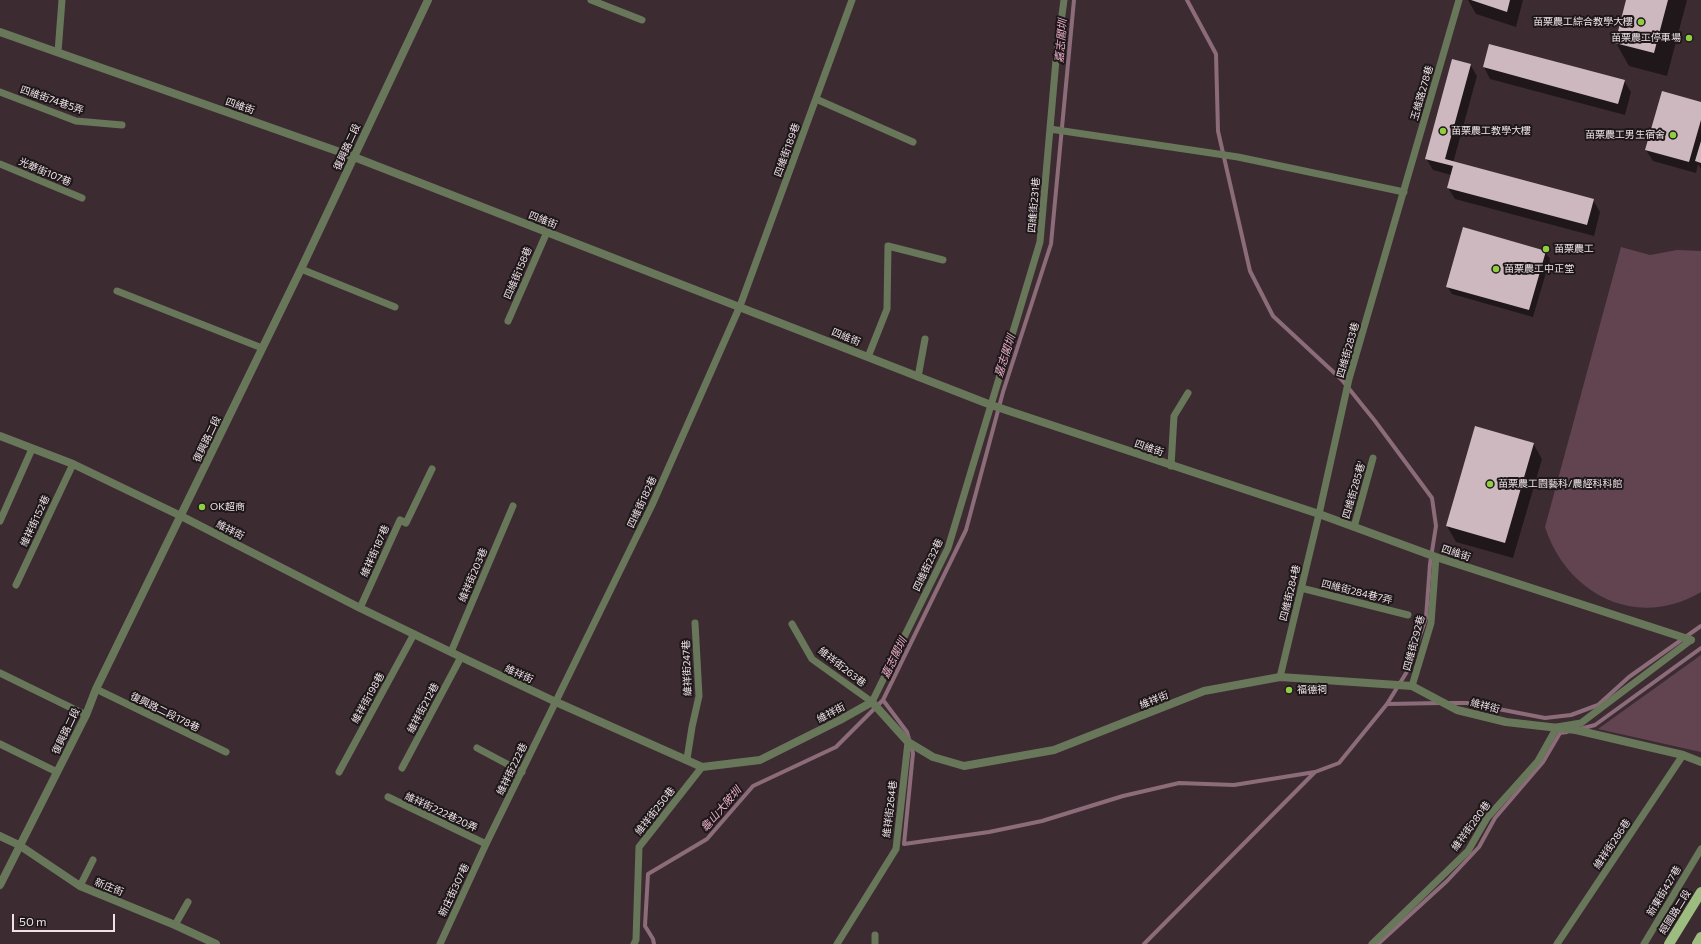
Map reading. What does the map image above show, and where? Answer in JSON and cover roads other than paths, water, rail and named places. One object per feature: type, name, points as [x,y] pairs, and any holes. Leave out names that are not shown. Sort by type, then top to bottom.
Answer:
[{"type":"main road","name":"經國路二段","points":[[1669,944],[1701,892]]},
{"type":"main road","points":[[1697,944],[1701,937]]},
{"type":"street","name":"復興路二段","points":[[0,886],[19,845],[86,715],[96,689],[301,269],[428,0]]},
{"type":"street","name":"四維街","points":[[0,32],[354,157],[991,405],[1320,514],[1436,557],[1691,640]]},
{"type":"street","name":"維祥街","points":[[0,436],[72,464],[181,516],[360,608],[461,657],[556,702],[687,759],[702,767],[760,760],[840,720],[872,702],[908,742],[933,757],[964,766],[998,762],[1054,750],[1204,691],[1280,677],[1412,686],[1457,710],[1506,722],[1557,727],[1683,755],[1701,762]]},
{"type":"street","name":"新庄街","points":[[0,836],[19,845],[80,886],[175,925],[216,944]]},
{"type":"lane","points":[[58,52],[62,0]]},
{"type":"lane","points":[[591,0],[642,20]]},
{"type":"lane","name":"四維街189巷","points":[[740,306],[852,0]]},
{"type":"lane","name":"四維街231巷","points":[[991,405],[1040,242],[1056,60],[1064,0]]},
{"type":"lane","name":"玉維路278巷","points":[[1404,192],[1459,0]]},
{"type":"lane","name":"四維街74巷5弄","points":[[0,92],[76,122],[122,125]]},
{"type":"lane","points":[[816,99],[913,142]]},
{"type":"lane","points":[[1050,129],[1238,157],[1404,192]]},
{"type":"lane","name":"光華街107巷","points":[[0,164],[82,198]]},
{"type":"lane","name":"四維街283巷","points":[[1320,514],[1349,379],[1404,192]]},
{"type":"lane","name":"四維街158巷","points":[[508,321],[547,232]]},
{"type":"lane","points":[[868,357],[887,309],[888,246],[943,260]]},
{"type":"lane","points":[[301,269],[395,307]]},
{"type":"lane","points":[[117,291],[262,348]]},
{"type":"lane","name":"四維街182巷","points":[[556,702],[652,505],[740,306]]},
{"type":"lane","points":[[918,377],[925,339]]},
{"type":"lane","points":[[1172,466],[1174,416],[1188,394]]},
{"type":"lane","name":"四維街232巷","points":[[872,702],[948,548],[991,405]]},
{"type":"lane","points":[[0,521],[32,449]]},
{"type":"lane","name":"四維街285巷'","points":[[1354,527],[1373,458]]},
{"type":"lane","name":"維祥街152巷","points":[[16,586],[72,464]]},
{"type":"lane","name":"維祥街187巷","points":[[360,608],[400,520],[406,523],[432,469]]},
{"type":"lane","name":"維祥街203巷","points":[[451,652],[513,506]]},
{"type":"lane","name":"四維街284巷","points":[[1280,677],[1320,514]]},
{"type":"lane","name":"四維街292巷","points":[[1412,686],[1431,623],[1436,557]]},
{"type":"lane","name":"四維街284巷7弄","points":[[1301,588],[1408,615]]},
{"type":"lane","name":"維祥街247巷","points":[[687,759],[699,696],[695,623]]},
{"type":"lane","name":"維祥街263巷","points":[[792,624],[812,659],[872,702]]},
{"type":"lane","name":"維祥街198巷","points":[[339,772],[414,634]]},
{"type":"lane","points":[[1557,727],[1581,723],[1691,640]]},
{"type":"lane","name":"維祥街212巷","points":[[402,768],[461,657]]},
{"type":"lane","points":[[0,673],[86,715]]},
{"type":"lane","name":"復興路二段178巷","points":[[96,689],[226,752]]},
{"type":"lane","name":"維祥街222巷","points":[[486,844],[556,702]]},
{"type":"lane","name":"維祥街280巷","points":[[1372,944],[1468,851],[1487,818],[1538,761],[1557,727]]},
{"type":"lane","name":"維祥街264巷","points":[[837,944],[896,848],[908,742]]},
{"type":"lane","points":[[0,744],[57,772]]},
{"type":"lane","points":[[477,748],[522,772]]},
{"type":"lane","name":"維祥街286巷","points":[[1557,944],[1683,755]]},
{"type":"lane","name":"維祥街250巷","points":[[634,944],[636,940],[639,847],[702,767]]},
{"type":"lane","name":"維祥街222巷20弄","points":[[388,797],[486,844]]},
{"type":"lane","name":"新庄街307巷","points":[[440,944],[486,844]]},
{"type":"lane","name":"新東街427巷","points":[[1644,944],[1701,849]]},
{"type":"lane","points":[[80,886],[93,860]]},
{"type":"lane","points":[[175,925],[188,902]]},
{"type":"lane","points":[[875,935],[875,944]]},
{"type":"waterway","name":"嘉志閣圳","points":[[654,944],[653,939],[645,926],[648,874],[707,839],[753,786],[836,747],[883,700],[966,530],[1003,392],[1051,244],[1074,0]]},
{"type":"waterway","points":[[883,700],[907,732],[913,753],[904,844],[989,832],[1042,821],[1123,796],[1179,783],[1234,785],[1315,772],[1339,763],[1387,704],[1408,670],[1426,618],[1430,564],[1436,526],[1432,498],[1375,421],[1342,380],[1273,316],[1250,271],[1218,131],[1216,54],[1187,0]]},
{"type":"waterway","points":[[1449,703],[1467,703],[1545,718],[1571,715],[1598,705],[1629,677],[1701,626]]},
{"type":"waterway","points":[[1580,729],[1595,725],[1701,648]]},
{"type":"waterway","points":[[1387,704],[1440,703]]},
{"type":"waterway","points":[[1378,944],[1447,881],[1479,847],[1495,818],[1543,762],[1560,733],[1567,732]]},
{"type":"waterway","points":[[1144,944],[1315,772]]},
{"type":"place","name":"苗栗農工綜合教學大樓","points":[[1641,22]]},
{"type":"place","name":"苗栗農工停車場","points":[[1689,38]]},
{"type":"place","name":"苗栗農工教學大樓","points":[[1443,131]]},
{"type":"place","name":"苗栗農工男生宿舍","points":[[1673,135]]},
{"type":"place","name":"苗栗農工","points":[[1546,249]]},
{"type":"place","name":"苗栗農工中正堂","points":[[1496,269]]},
{"type":"place","name":"苗栗農工園藝科/農經科科館","points":[[1490,484]]},
{"type":"place","name":"OK超商","points":[[202,507]]},
{"type":"place","name":"福德祠","points":[[1289,690]]},
{"type":"water label","name":"龜山大陂圳","points":[[721,809]]}]
